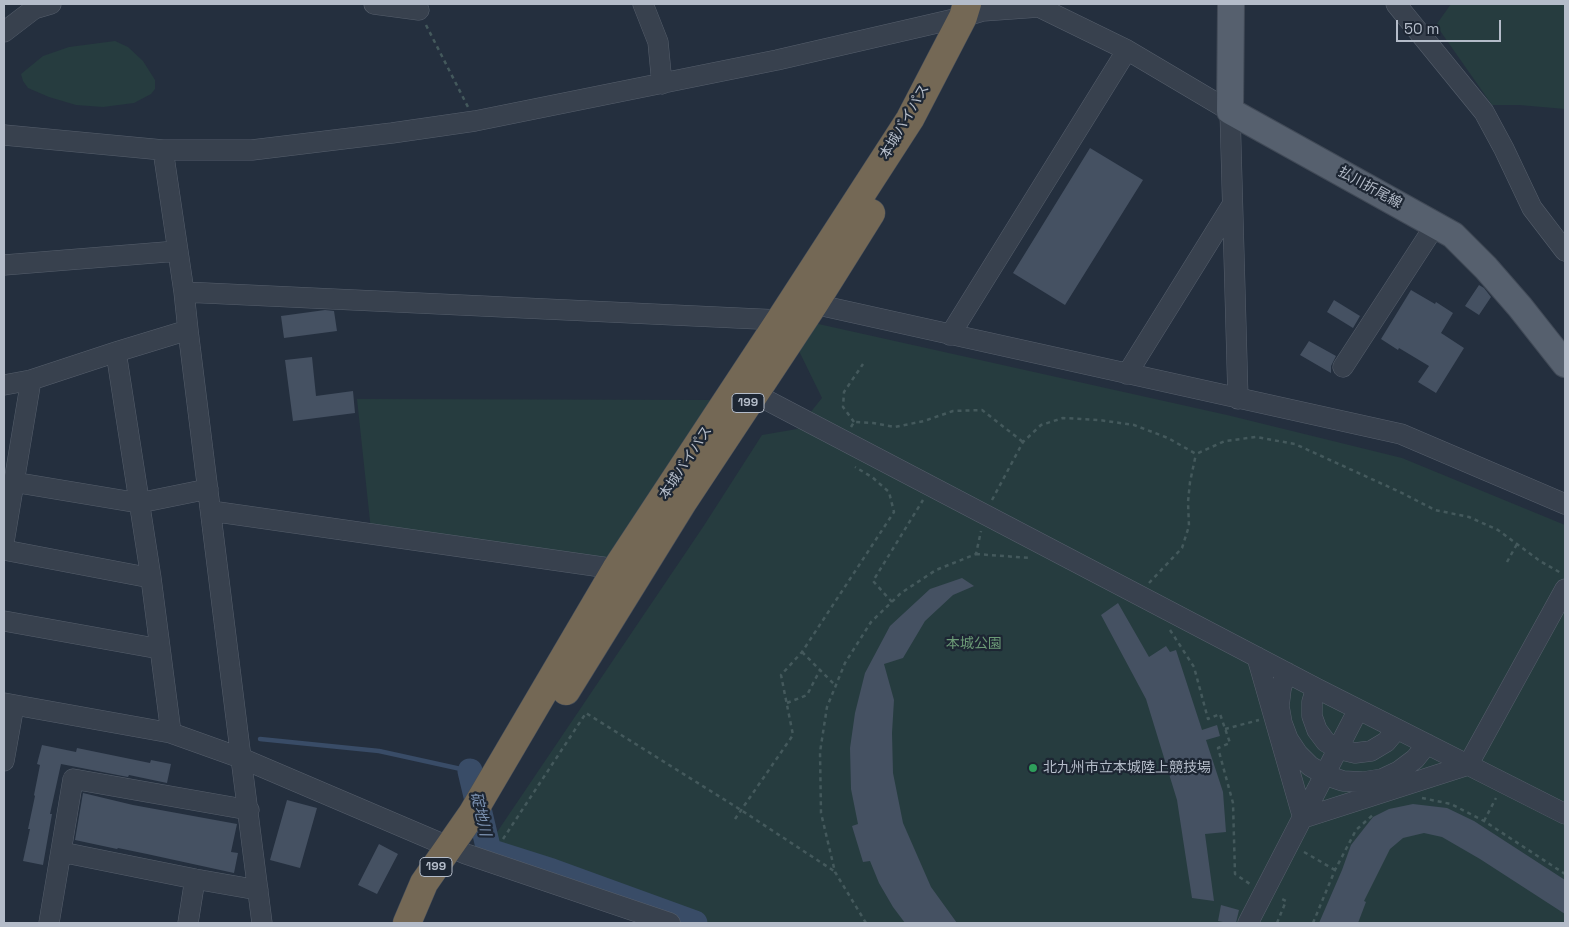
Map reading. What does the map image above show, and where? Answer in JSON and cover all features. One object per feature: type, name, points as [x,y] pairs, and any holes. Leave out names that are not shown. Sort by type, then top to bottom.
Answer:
[{"type":"highway","name":"本城バイパス","points":[[407,923],[424,883],[458,850],[493,793],[814,304],[924,130],[975,9]]},
{"type":"highway","name":"本城バイパス","points":[[426,923],[472,814],[493,793],[616,569],[910,119],[975,9]]},
{"type":"main road","points":[[1230,4],[1230,111]]},
{"type":"main road","name":"払川折尾線","points":[[1230,111],[1453,234],[1486,268],[1565,364]]},
{"type":"street","points":[[4,32],[34,9],[51,4]]},
{"type":"street","points":[[374,4],[419,10]]},
{"type":"street","points":[[643,4],[658,42],[662,84]]},
{"type":"street","points":[[1396,4],[1484,112],[1532,208],[1565,251]]},
{"type":"street","points":[[4,135],[163,150],[252,150],[392,134],[475,122],[777,60],[975,9],[1039,7],[1127,50],[1230,111],[1238,399]]},
{"type":"street","points":[[950,335],[1127,50]]},
{"type":"street","points":[[163,150],[184,292],[262,923]]},
{"type":"street","points":[[1127,374],[1232,205]]},
{"type":"street","points":[[1343,366],[1436,224]]},
{"type":"street","points":[[4,265],[178,251]]},
{"type":"street","points":[[184,292],[780,320]]},
{"type":"street","points":[[814,304],[1401,434],[1565,504]]},
{"type":"street","points":[[4,385],[31,380],[188,330]]},
{"type":"street","points":[[116,352],[151,578],[171,733]]},
{"type":"street","points":[[4,542],[31,380]]},
{"type":"street","points":[[755,394],[1358,710],[1565,814]]},
{"type":"street","points":[[13,482],[140,503],[208,489]]},
{"type":"street","points":[[210,511],[616,569]]},
{"type":"street","points":[[4,550],[151,578]]},
{"type":"street","points":[[1303,818],[1468,765],[1565,589]]},
{"type":"street","points":[[4,621],[160,649]]},
{"type":"street","points":[[1257,657],[1303,818]]},
{"type":"street","points":[[1286,672],[1281,689],[1280,706],[1282,723],[1288,739],[1298,754],[1310,766],[1325,775],[1343,781],[1362,782],[1382,779],[1399,771],[1415,760],[1427,744]]},
{"type":"street","points":[[1316,688],[1312,702],[1312,716],[1317,730],[1326,742],[1338,749],[1355,753],[1371,751],[1386,742],[1397,729]]},
{"type":"street","points":[[4,761],[9,704],[171,733],[241,758],[458,850],[670,923]]},
{"type":"street","points":[[1248,923],[1358,710]]},
{"type":"street","points":[[48,923],[73,779],[249,810]]},
{"type":"street","points":[[61,852],[258,890]]},
{"type":"street","points":[[188,923],[196,879]]},
{"type":"path","points":[[419,10],[475,122]]},
{"type":"path","points":[[854,422],[843,407],[844,392],[863,364]]},
{"type":"path","points":[[854,422],[895,427],[924,421],[953,411],[982,410],[1023,442]]},
{"type":"path","points":[[976,554],[985,514],[1023,442],[1041,425],[1064,418],[1134,425],[1168,438],[1196,454]]},
{"type":"path","points":[[844,440],[854,422]]},
{"type":"path","points":[[1196,454],[1225,441],[1256,436],[1295,444],[1435,510],[1469,517],[1498,530],[1540,561],[1565,575]]},
{"type":"path","points":[[1138,594],[1182,548],[1189,526],[1188,502],[1196,454]]},
{"type":"path","points":[[735,819],[793,735],[781,675],[802,652],[894,512],[888,492],[872,476],[850,464]]},
{"type":"path","points":[[892,602],[873,581],[932,486]]},
{"type":"path","points":[[1507,562],[1517,544]]},
{"type":"path","points":[[866,923],[835,872],[821,813],[820,752],[827,707],[845,663],[871,622],[901,593],[936,570],[976,554],[1036,558]]},
{"type":"path","points":[[1167,626],[1194,667],[1208,719],[1220,714],[1230,743],[1218,748],[1233,803],[1235,874],[1264,892],[1286,901],[1277,923]]},
{"type":"path","points":[[802,652],[836,686]]},
{"type":"path","points":[[786,703],[807,694],[820,670]]},
{"type":"path","points":[[503,839],[586,713],[741,810],[835,872]]},
{"type":"path","points":[[1225,729],[1273,716]]},
{"type":"path","points":[[1484,821],[1504,783]]},
{"type":"path","points":[[1418,798],[1451,804],[1484,821],[1565,874]]},
{"type":"path","points":[[1313,923],[1335,870],[1356,830],[1375,812],[1382,809]]},
{"type":"path","points":[[1289,844],[1335,870]]},
{"type":"green space","points":[[1451,4],[1565,4],[1565,109],[1492,105],[1436,25]]},
{"type":"green space","points":[[115,41],[128,47],[143,61],[155,80],[155,89],[151,94],[134,103],[103,107],[76,105],[28,88],[23,81],[21,74],[43,56],[69,47]]},
{"type":"green space","name":"本城公園","points":[[814,323],[1227,415],[1402,458],[1565,525],[1565,923],[698,923],[496,849],[491,841],[703,527],[762,435],[797,429],[822,398],[798,349]]},
{"type":"green space","points":[[357,399],[714,400],[605,565],[372,540]]},
{"type":"building","points":[[1090,148],[1143,180],[1065,305],[1013,273]]},
{"type":"building","points":[[1479,285],[1491,297],[1479,315],[1465,306]]},
{"type":"building","points":[[1411,290],[1453,313],[1441,333],[1464,348],[1436,393],[1418,382],[1429,366],[1381,339]]},
{"type":"building","points":[[1334,300],[1360,316],[1353,328],[1327,312]]},
{"type":"building","points":[[325,310],[334,311],[337,331],[284,338],[281,316]]},
{"type":"building","points":[[1309,341],[1336,356],[1331,366],[1331,373],[1300,355]]},
{"type":"building","points":[[312,357],[316,396],[353,391],[355,413],[293,421],[285,360]]},
{"type":"building","points":[[962,578],[974,586],[953,595],[925,621],[903,658],[884,664],[894,700],[892,733],[893,773],[903,823],[931,887],[957,923],[905,923],[879,883],[870,861],[863,862],[852,826],[858,824],[851,789],[850,748],[855,713],[865,673],[890,626],[930,589]]},
{"type":"building","points":[[1118,603],[1149,657],[1166,646],[1170,652],[1176,650],[1202,730],[1217,725],[1220,736],[1206,740],[1223,792],[1226,832],[1205,834],[1214,901],[1192,898],[1177,800],[1146,699],[1101,615]]},
{"type":"building","points":[[42,745],[76,752],[77,748],[150,763],[151,760],[171,764],[167,783],[61,764],[50,814],[52,814],[43,865],[23,861],[40,765],[37,764]]},
{"type":"building","points":[[83,793],[133,805],[237,824],[231,852],[238,853],[234,873],[75,840]]},
{"type":"building","points":[[287,800],[317,808],[300,868],[270,860]]},
{"type":"building","points":[[1413,804],[1447,808],[1474,821],[1565,880],[1565,914],[1480,859],[1442,837],[1424,833],[1403,838],[1390,849],[1364,901],[1366,902],[1358,923],[1319,923],[1351,845],[1373,817],[1389,809]]},
{"type":"building","points":[[379,844],[398,854],[377,894],[358,885]]},
{"type":"building","points":[[1221,905],[1239,910],[1236,923],[1218,921]]},
{"type":"waterway","name":"碇地川","points":[[260,739],[379,751],[470,771]]},
{"type":"waterway","name":"碇地川","points":[[470,771],[489,851],[552,871],[695,923]]},
{"type":"place","name":"北九州市立本城陸上競技場","points":[[1033,768]]}]
